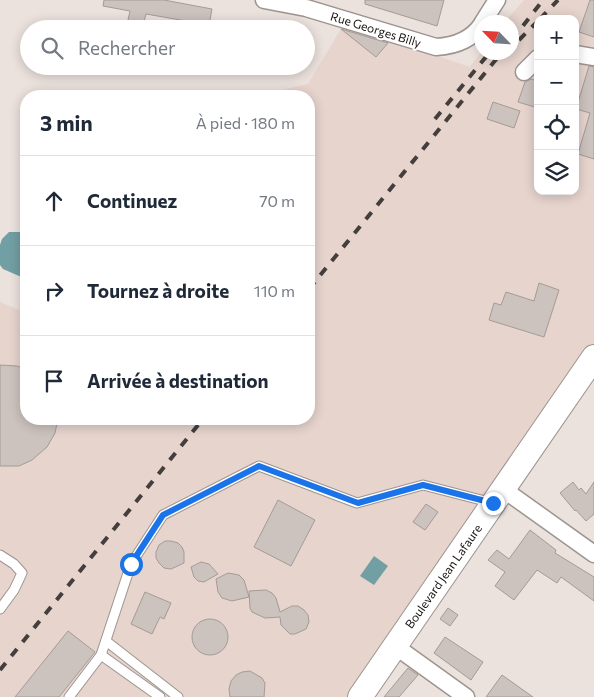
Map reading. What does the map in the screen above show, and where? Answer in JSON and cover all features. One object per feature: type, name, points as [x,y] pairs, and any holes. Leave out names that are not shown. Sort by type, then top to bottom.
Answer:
[{"type":"main road","name":"Boulevard Jean Lafaure","points":[[360,697],[498,496],[590,369]]},
{"type":"street","name":"Rue Georges Billy","points":[[264,0],[306,8],[436,47],[453,46],[474,33]]},
{"type":"street","name":"Rue Georges Billy","points":[[487,15],[497,0]]},
{"type":"street","points":[[579,55],[594,57]]},
{"type":"street","points":[[524,72],[536,60]]},
{"type":"street","points":[[498,496],[594,554]]},
{"type":"street","points":[[395,646],[466,697]]},
{"type":"lane","points":[[69,697],[101,655],[131,564],[163,515],[259,466],[358,503],[423,485],[498,496]]},
{"type":"lane","points":[[0,555],[14,564],[22,573],[14,590],[0,609]]},
{"type":"lane","points":[[106,642],[178,697]]},
{"type":"lane","points":[[101,655],[160,697]]},
{"type":"shaded area","points":[[524,0],[594,0],[594,357],[360,697],[0,697],[0,302],[20,310],[20,425],[315,425],[315,90],[282,90],[308,84],[344,24],[470,67],[475,60],[519,60],[519,15],[511,15]]},
{"type":"water","points":[[9,232],[20,232],[20,276],[3,269],[0,265],[0,245],[2,239]]},
{"type":"water","points":[[374,556],[388,566],[374,585],[360,576]]},
{"type":"building","points":[[104,0],[164,0],[212,9],[210,20],[180,20],[146,14],[144,20],[128,20],[130,11],[103,6]]},
{"type":"building","points":[[365,0],[444,0],[437,26],[365,4]]},
{"type":"building","points":[[590,0],[594,0],[594,37],[579,32]]},
{"type":"building","points":[[341,29],[388,43],[376,57]]},
{"type":"building","points":[[589,66],[594,67],[594,159],[579,154],[590,113],[579,110],[579,99]]},
{"type":"building","points":[[531,79],[534,80],[534,107],[518,102],[525,82]]},
{"type":"building","points":[[493,102],[520,111],[514,128],[487,119]]},
{"type":"building","points":[[539,283],[559,290],[544,337],[489,320],[494,303],[501,305],[506,292],[534,301]]},
{"type":"building","points":[[0,365],[17,366],[20,367],[20,425],[57,425],[55,433],[47,447],[32,460],[19,466],[0,466]]},
{"type":"building","points":[[573,482],[579,490],[581,488],[586,494],[594,482],[594,514],[586,521],[560,493]]},
{"type":"building","points":[[278,500],[315,520],[291,566],[254,547]]},
{"type":"building","points":[[426,504],[438,512],[425,530],[413,522]]},
{"type":"building","points":[[530,530],[556,550],[555,553],[594,577],[594,601],[561,577],[557,583],[537,570],[514,600],[495,586],[505,572],[488,560],[497,550],[509,559]]},
{"type":"building","points":[[165,541],[178,543],[182,547],[184,563],[171,569],[164,568],[159,563],[156,558],[156,552],[159,545]]},
{"type":"building","points":[[201,562],[209,564],[218,574],[204,582],[198,581],[194,577],[191,567]]},
{"type":"building","points":[[228,573],[239,575],[244,580],[249,597],[232,601],[222,598],[218,592],[216,579]]},
{"type":"building","points":[[266,590],[276,598],[280,612],[292,606],[298,606],[304,610],[308,615],[309,622],[306,629],[290,634],[281,625],[280,617],[265,618],[252,612],[249,591]]},
{"type":"building","points":[[145,592],[171,603],[164,619],[160,617],[152,634],[131,624]]},
{"type":"building","points":[[448,608],[458,615],[450,626],[440,619]]},
{"type":"building","points":[[210,619],[217,620],[223,624],[227,630],[227,644],[223,650],[217,654],[210,655],[203,654],[197,650],[193,644],[192,637],[193,630],[197,624],[203,620]]},
{"type":"building","points":[[68,631],[95,652],[59,697],[15,697]]},
{"type":"building","points":[[445,637],[483,662],[471,680],[434,653]]},
{"type":"building","points":[[408,668],[418,675],[399,697],[384,697]]},
{"type":"building","points":[[250,671],[262,678],[265,683],[264,697],[230,697],[231,681],[236,675]]},
{"type":"building","points":[[502,675],[533,697],[486,697]]},
{"type":"railway","points":[[519,31],[543,0]]},
{"type":"railway","points":[[544,15],[558,0]]},
{"type":"railway","points":[[519,40],[534,25]]},
{"type":"railway","points":[[435,119],[483,60]]},
{"type":"railway","points":[[315,282],[495,60]]},
{"type":"railway","points":[[0,670],[198,425]]},
{"type":"route","points":[[131,564],[163,515],[259,466],[358,503],[423,485],[493,503]]}]
